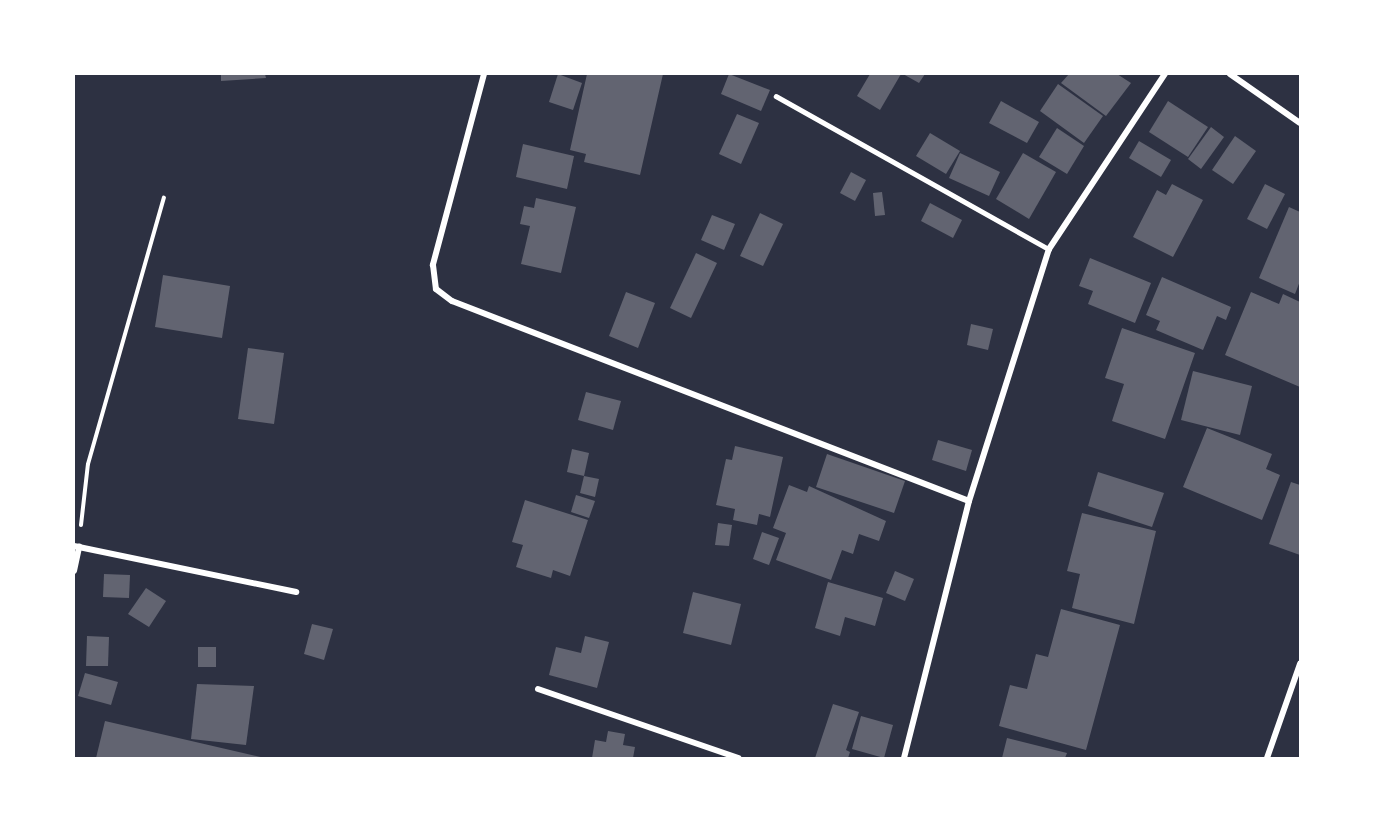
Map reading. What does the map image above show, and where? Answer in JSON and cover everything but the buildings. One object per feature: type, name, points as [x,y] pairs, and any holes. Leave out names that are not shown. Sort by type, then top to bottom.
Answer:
[{"type":"street","points":[[484,74],[433,264],[436,290],[452,301],[969,501]]},
{"type":"street","points":[[904,759],[969,501],[1049,249],[1165,74]]},
{"type":"street","points":[[1230,74],[1300,123]]},
{"type":"street","points":[[74,571],[76,547],[296,592]]},
{"type":"street","points":[[1267,759],[1300,664]]},
{"type":"street","points":[[538,689],[738,759]]},
{"type":"lane","points":[[776,96],[1049,249]]},
{"type":"path","points":[[76,547],[87,464],[164,198]]}]
